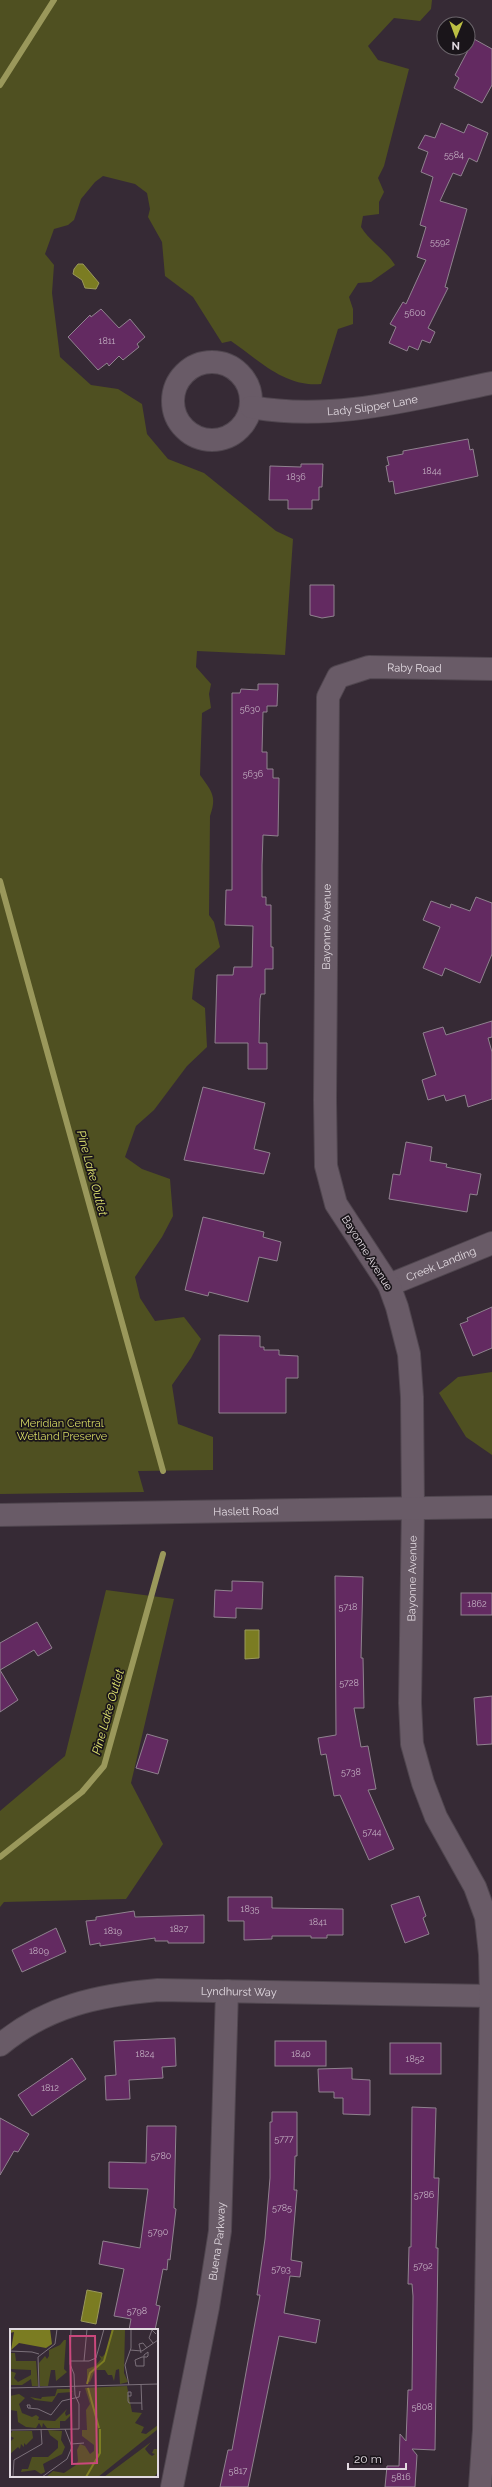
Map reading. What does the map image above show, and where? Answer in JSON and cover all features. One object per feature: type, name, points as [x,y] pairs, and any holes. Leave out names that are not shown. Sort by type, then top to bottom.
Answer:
[{"type":"street","name":"Lady Slipper Lane","points":[[251,407],[282,411],[315,412],[383,405],[492,383]]},
{"type":"street","name":"Raby Road","points":[[338,677],[369,667],[492,669]]},
{"type":"street","name":"Bayonne Avenue","points":[[338,677],[328,698],[326,1166],[336,1204],[389,1285],[399,1313],[409,1354],[412,1390],[413,1508],[410,1703],[412,1744],[423,1783],[436,1817],[475,1887],[486,1917],[490,1954],[491,1996],[484,2430],[480,2487]]},
{"type":"street","name":"Creek Landing","points":[[389,1285],[492,1243]]},
{"type":"street","name":"Haslett Road","points":[[0,1515],[492,1507]]},
{"type":"street","name":"Lyndhurst Way","points":[[0,2046],[16,2032],[50,2014],[86,2000],[122,1993],[158,1990],[491,1996]]},
{"type":"street","name":"Buena Parkway","points":[[172,2487],[208,2307],[220,2231],[227,1991]]},
{"type":"green space","name":"Meridian Central Wetland Preserve","points":[[0,0],[432,0],[431,9],[420,21],[394,18],[368,46],[378,60],[409,69],[384,166],[378,178],[384,192],[379,202],[379,214],[363,216],[361,227],[395,265],[371,282],[358,283],[349,297],[353,309],[353,324],[338,329],[321,384],[308,384],[284,377],[262,364],[231,341],[222,343],[193,297],[165,276],[162,242],[148,217],[150,209],[147,193],[135,184],[103,176],[95,182],[81,199],[74,220],[68,225],[54,229],[45,254],[54,265],[52,293],[60,357],[91,385],[118,389],[142,404],[147,434],[168,459],[204,473],[276,531],[293,539],[285,655],[197,651],[196,667],[211,684],[209,694],[211,708],[202,713],[200,775],[210,790],[213,799],[210,816],[209,915],[214,922],[220,947],[195,969],[192,999],[205,1008],[207,1047],[187,1066],[154,1110],[136,1126],[125,1157],[142,1169],[170,1179],[173,1216],[162,1237],[135,1277],[140,1298],[155,1321],[184,1317],[201,1339],[191,1358],[172,1385],[178,1424],[213,1437],[213,1470],[138,1471],[144,1492],[0,1494]]},
{"type":"green space","points":[[492,1372],[492,1455],[466,1437],[439,1393],[458,1377]]},
{"type":"green space","points":[[106,1590],[174,1599],[131,1783],[163,1844],[126,1899],[4,1902],[0,1907],[0,1811],[65,1756]]},
{"type":"shaded area","points":[[78,264],[83,264],[99,283],[96,289],[85,288],[82,280],[73,274],[74,269]]},
{"type":"shaded area","points":[[245,1630],[259,1630],[259,1658],[245,1659]]},
{"type":"shaded area","points":[[87,2290],[102,2293],[96,2324],[81,2321]]},
{"type":"building","points":[[476,40],[492,49],[492,85],[482,103],[454,88],[459,78],[455,75],[465,56],[476,56]]},
{"type":"building","points":[[441,123],[464,133],[468,124],[488,133],[477,162],[469,158],[461,176],[453,173],[440,201],[467,209],[445,287],[448,288],[428,328],[435,332],[430,343],[422,340],[418,350],[409,346],[407,351],[389,343],[396,327],[390,324],[403,302],[406,304],[426,260],[417,257],[426,227],[420,225],[433,177],[421,172],[428,152],[418,148],[425,135],[435,138]]},
{"type":"building","points":[[101,309],[119,328],[130,319],[145,337],[137,344],[139,347],[123,360],[119,356],[109,366],[107,363],[98,370],[68,337],[90,315],[91,317]]},
{"type":"building","points":[[468,439],[470,450],[473,449],[478,476],[395,494],[393,481],[389,482],[386,466],[389,465],[387,457],[403,454],[403,451]]},
{"type":"building","points":[[301,464],[323,464],[322,487],[319,487],[319,500],[312,500],[312,509],[288,509],[288,500],[269,500],[270,466],[301,467]]},
{"type":"building","points":[[310,585],[334,585],[334,616],[322,618],[310,615]]},
{"type":"building","points":[[258,684],[278,684],[277,706],[267,706],[267,712],[263,712],[262,752],[267,752],[267,769],[273,769],[273,778],[279,778],[278,836],[263,835],[262,897],[266,897],[266,905],[271,905],[271,947],[273,947],[273,969],[265,969],[265,994],[261,994],[260,999],[259,1043],[267,1043],[267,1069],[248,1069],[248,1043],[215,1043],[217,975],[233,975],[234,967],[252,967],[253,926],[225,925],[226,890],[232,890],[232,693],[240,693],[241,689],[258,690]]},
{"type":"building","points":[[476,897],[492,903],[492,954],[480,983],[445,968],[442,976],[423,968],[440,927],[423,920],[431,901],[450,908],[451,904],[470,911]]},
{"type":"building","points":[[492,1021],[492,1037],[488,1038],[492,1052],[492,1099],[468,1107],[465,1095],[446,1101],[444,1095],[428,1100],[422,1080],[436,1075],[423,1033],[443,1027],[446,1035]]},
{"type":"building","points":[[203,1087],[265,1103],[254,1149],[270,1153],[264,1174],[184,1160]]},
{"type":"building","points":[[406,1142],[432,1147],[430,1161],[447,1164],[446,1167],[481,1174],[477,1195],[470,1194],[467,1212],[389,1199],[393,1174],[400,1175]]},
{"type":"building","points":[[203,1217],[264,1232],[263,1237],[281,1242],[277,1261],[259,1257],[248,1302],[209,1292],[208,1296],[185,1290]]},
{"type":"building","points":[[492,1307],[492,1348],[473,1356],[460,1324],[468,1321],[467,1318]]},
{"type":"building","points":[[219,1335],[260,1336],[260,1347],[264,1347],[264,1350],[279,1350],[279,1355],[298,1356],[298,1378],[286,1378],[286,1413],[219,1413]]},
{"type":"building","points":[[335,1576],[363,1577],[361,1658],[363,1658],[364,1708],[354,1708],[361,1747],[368,1746],[376,1789],[368,1790],[394,1849],[369,1860],[340,1795],[334,1796],[326,1754],[321,1755],[318,1738],[336,1735]]},
{"type":"building","points":[[232,1581],[263,1582],[262,1609],[236,1608],[236,1618],[214,1617],[215,1590],[232,1591]]},
{"type":"building","points":[[461,1593],[492,1593],[492,1615],[461,1615]]},
{"type":"building","points":[[37,1622],[52,1648],[38,1656],[34,1650],[0,1670],[0,1643]]},
{"type":"building","points":[[0,1670],[18,1700],[0,1712]]},
{"type":"building","points":[[492,1696],[492,1744],[477,1745],[474,1698]]},
{"type":"building","points":[[147,1734],[168,1740],[158,1774],[136,1768]]},
{"type":"building","points":[[419,1896],[426,1916],[423,1918],[429,1934],[405,1943],[391,1905]]},
{"type":"building","points":[[228,1897],[272,1897],[272,1908],[343,1909],[343,1935],[327,1935],[327,1938],[311,1938],[311,1936],[272,1936],[272,1939],[244,1940],[244,1921],[228,1921]]},
{"type":"building","points":[[134,1911],[135,1917],[204,1915],[204,1943],[168,1943],[168,1941],[155,1941],[155,1938],[100,1946],[100,1943],[90,1945],[86,1921],[96,1920],[96,1917]]},
{"type":"building","points":[[56,1928],[66,1952],[22,1972],[12,1950]]},
{"type":"building","points":[[175,2038],[176,2066],[162,2067],[163,2078],[129,2080],[130,2099],[106,2100],[105,2076],[116,2075],[114,2041]]},
{"type":"building","points":[[275,2041],[326,2041],[326,2066],[275,2066]]},
{"type":"building","points":[[390,2043],[441,2043],[441,2074],[390,2074]]},
{"type":"building","points":[[72,2058],[86,2079],[32,2116],[18,2095]]},
{"type":"building","points":[[352,2068],[352,2079],[370,2080],[370,2115],[343,2114],[343,2098],[334,2098],[334,2092],[319,2092],[318,2069]]},
{"type":"building","points":[[412,2107],[436,2108],[434,2178],[439,2178],[436,2248],[438,2248],[435,2450],[412,2449],[417,2455],[415,2487],[385,2487],[387,2466],[399,2466],[400,2434],[406,2441],[408,2390],[412,2390],[413,2296],[412,2284],[408,2284],[409,2247],[411,2247]]},
{"type":"building","points":[[272,2112],[297,2112],[297,2156],[295,2156],[294,2190],[297,2190],[291,2260],[302,2262],[300,2277],[290,2276],[284,2313],[320,2320],[316,2343],[279,2336],[248,2487],[220,2487],[228,2450],[232,2450],[260,2295],[257,2295],[265,2239],[270,2178],[270,2122],[272,2122]]},
{"type":"building","points":[[0,2118],[29,2134],[18,2152],[14,2151],[0,2175]]},
{"type":"building","points":[[147,2126],[176,2126],[174,2208],[176,2209],[170,2260],[168,2259],[167,2270],[163,2269],[156,2305],[160,2306],[155,2329],[129,2329],[131,2319],[114,2316],[124,2269],[99,2264],[103,2241],[140,2248],[148,2189],[109,2188],[109,2162],[146,2163]]},
{"type":"waterway","name":"Pine Lake Outlet","points":[[0,85],[54,0]]},
{"type":"waterway","name":"Pine Lake Outlet","points":[[0,881],[163,1471]]},
{"type":"waterway","name":"Pine Lake Outlet","points":[[0,1857],[82,1792],[104,1766],[163,1554]]}]
